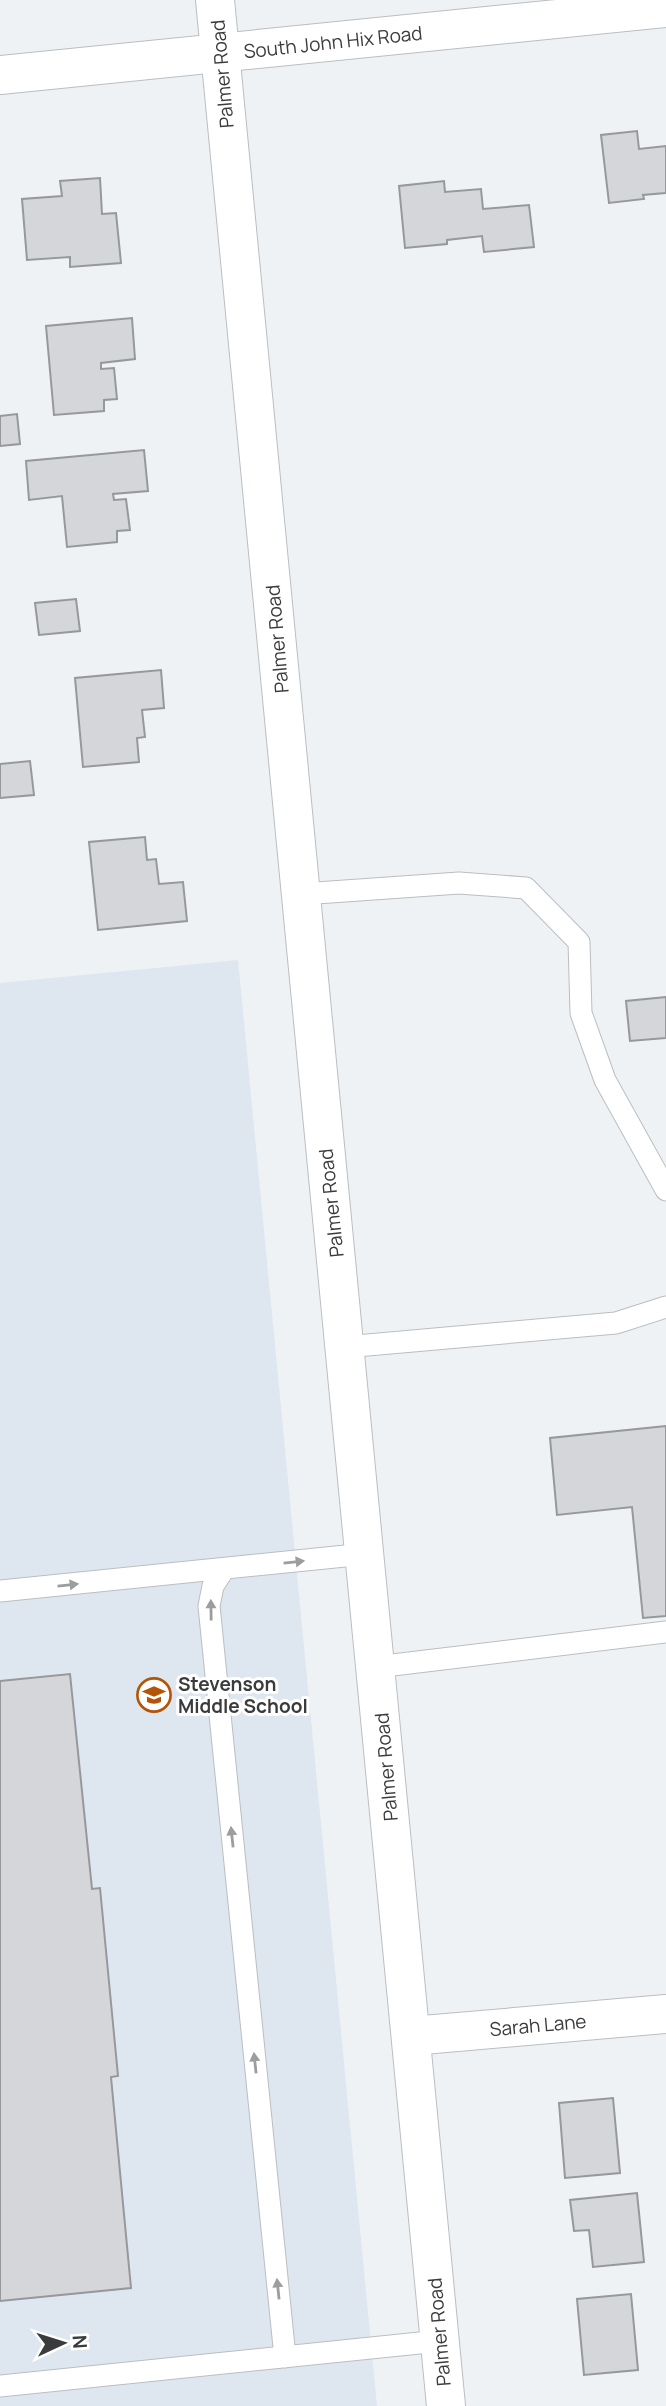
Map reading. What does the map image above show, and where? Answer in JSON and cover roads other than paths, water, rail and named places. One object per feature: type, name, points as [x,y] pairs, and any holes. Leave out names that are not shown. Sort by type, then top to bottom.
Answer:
[{"type":"street","name":"Palmer Road","points":[[215,0],[446,2406]]},
{"type":"street","name":"South John Hix Road","points":[[0,75],[666,8]]},
{"type":"street","name":"Sarah Lane","points":[[411,2036],[666,2014]]},
{"type":"lane","points":[[302,894],[459,883],[526,888],[579,942],[581,1013],[605,1080],[666,1190]]},
{"type":"lane","points":[[345,1347],[616,1323],[666,1307]]},
{"type":"lane","points":[[0,1591],[365,1554]]},
{"type":"lane","points":[[224,1569],[212,1586],[209,1606],[285,2357]]},
{"type":"lane","points":[[376,1667],[666,1632]]},
{"type":"lane","points":[[0,2386],[439,2342]]},
{"type":"place","name":"Stevenson Middle School","points":[[154,1695]]}]
